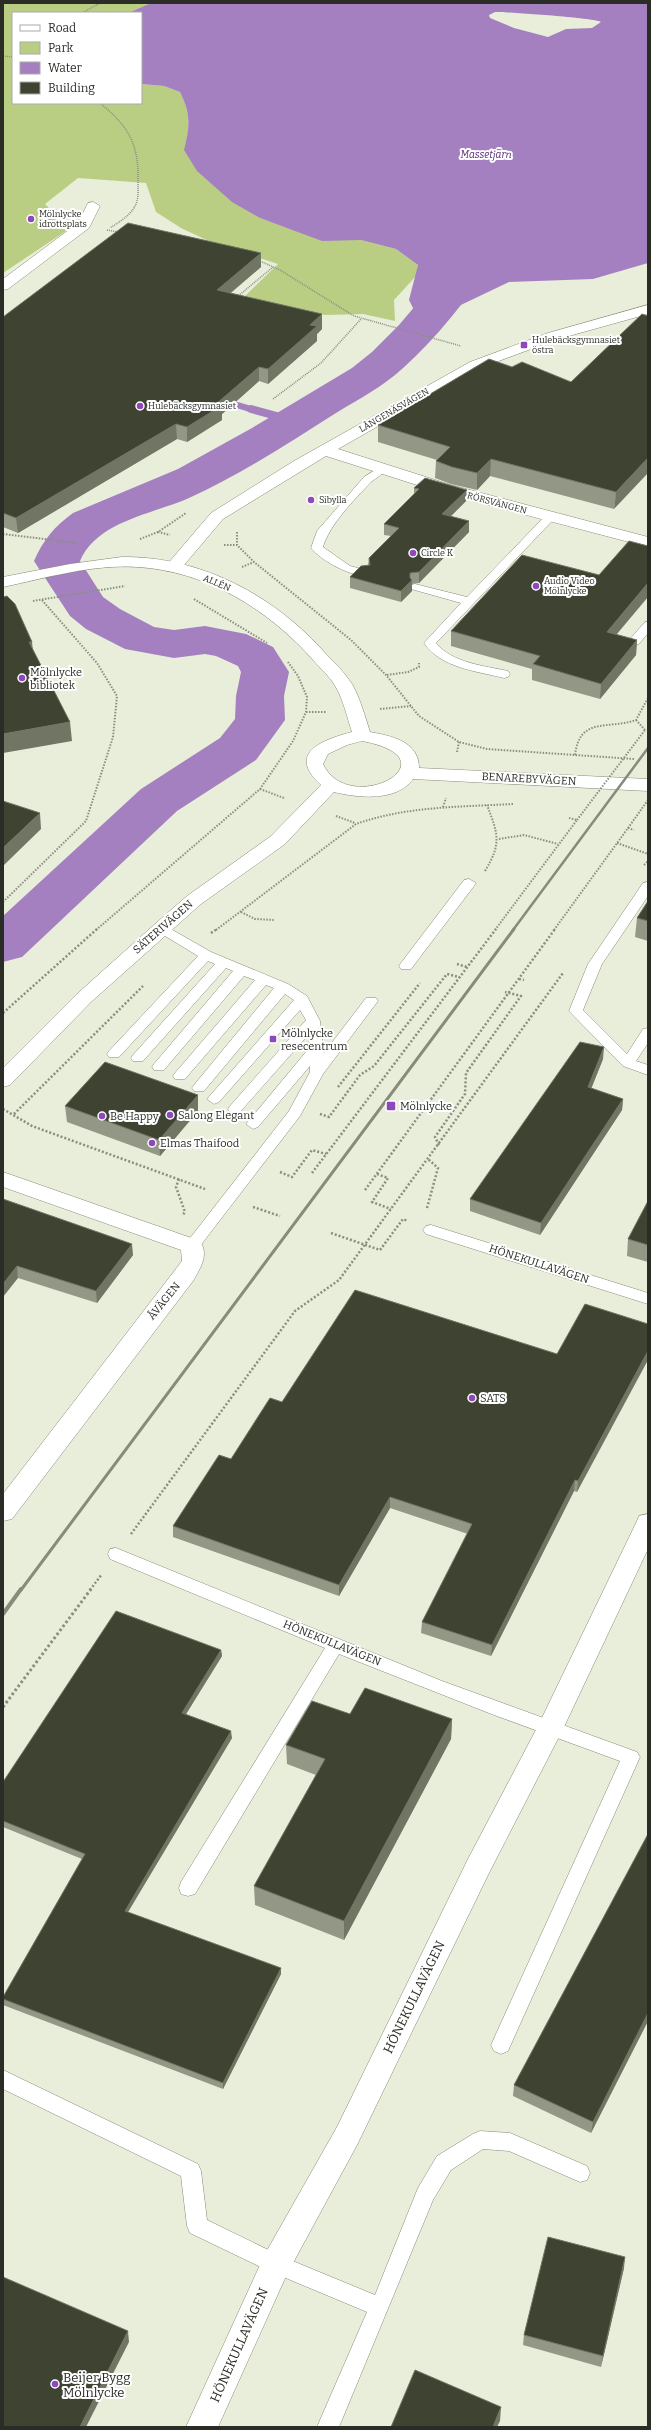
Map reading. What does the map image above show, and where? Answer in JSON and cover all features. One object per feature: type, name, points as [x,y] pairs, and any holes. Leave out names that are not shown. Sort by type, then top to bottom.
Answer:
[{"type":"street","points":[[3,286],[84,225],[93,206]]},
{"type":"street","name":"LÅNGENÄSVÄGEN","points":[[173,567],[217,516],[325,450],[486,359],[553,336],[648,309]]},
{"type":"street","name":"RÖRSVÄNGEN","points":[[325,450],[380,470],[550,517],[648,542]]},
{"type":"street","name":"ALLÉN","points":[[10,581],[92,566],[136,562],[173,567],[216,582],[243,594],[266,608],[310,644],[344,687],[362,736]]},
{"type":"street","points":[[362,736],[384,739],[403,747],[411,759],[410,773],[402,781],[389,788],[358,792],[331,785],[319,776],[314,765],[317,754],[327,744],[343,738],[362,736]]},
{"type":"street","name":"BENAREBYVÄGEN","points":[[410,773],[648,785]]},
{"type":"street","name":"SÄTERIVÄGEN","points":[[3,1080],[84,998],[194,900],[278,840],[331,785]]},
{"type":"street","points":[[3,1179],[192,1246]]},
{"type":"street","name":"ÅVÄGEN","points":[[3,1512],[185,1275],[193,1262],[192,1246]]},
{"type":"street","name":"HÖNEKULLAVÄGEN","points":[[202,2427],[276,2264],[347,2136],[467,1889],[550,1729],[648,1523]]},
{"type":"lane","points":[[365,573],[346,568],[317,548],[321,534],[368,479],[380,470]]},
{"type":"lane","points":[[504,674],[446,658],[434,651],[430,644],[550,517]]},
{"type":"lane","points":[[415,587],[469,601]]},
{"type":"lane","points":[[635,641],[648,626]]},
{"type":"lane","points":[[406,966],[469,883]]},
{"type":"lane","points":[[648,886],[595,964],[576,1011],[628,1063],[648,1070]]},
{"type":"lane","points":[[162,928],[206,955],[222,963],[283,987],[302,999],[313,1021],[317,1048],[317,1072]]},
{"type":"lane","points":[[114,1054],[206,955]]},
{"type":"lane","points":[[138,1058],[222,963]]},
{"type":"lane","points":[[159,1067],[242,970]]},
{"type":"lane","points":[[180,1076],[264,979]]},
{"type":"lane","points":[[199,1088],[283,987]]},
{"type":"lane","points":[[214,1099],[302,999]]},
{"type":"lane","points":[[192,1246],[230,1199],[295,1113],[317,1072],[371,1001]]},
{"type":"lane","points":[[235,1109],[313,1021]]},
{"type":"lane","points":[[628,1063],[648,1032]]},
{"type":"lane","points":[[253,1124],[317,1048]]},
{"type":"lane","name":"HÖNEKULLAVÄGEN","points":[[431,1230],[648,1299]]},
{"type":"lane","name":"HÖNEKULLAVÄGEN","points":[[116,1554],[336,1646],[550,1729],[631,1757],[501,2045]]},
{"type":"lane","points":[[188,1888],[336,1646]]},
{"type":"lane","points":[[3,2079],[191,2171],[198,2226],[276,2264],[380,2307]]},
{"type":"lane","points":[[328,2427],[380,2307],[425,2195],[444,2163],[463,2149],[480,2140],[510,2142],[580,2173]]},
{"type":"path","points":[[84,12],[100,3]]},
{"type":"path","points":[[101,104],[126,127],[136,146],[139,167],[138,201],[127,216],[106,230],[121,232]]},
{"type":"path","points":[[255,260],[273,267],[361,319],[446,341]]},
{"type":"path","points":[[236,297],[273,267]]},
{"type":"path","points":[[273,399],[306,377],[341,345],[361,319]]},
{"type":"path","points":[[158,532],[226,546],[237,545],[254,562],[351,640],[386,675],[419,716],[459,742],[487,749],[640,759]]},
{"type":"path","points":[[3,534],[82,544]]},
{"type":"path","points":[[3,902],[86,822],[113,737],[117,696],[97,663],[41,599],[98,589],[129,586]]},
{"type":"path","points":[[190,598],[220,613],[271,645]]},
{"type":"path","points":[[386,675],[408,672],[419,667],[419,655],[434,651]]},
{"type":"path","points":[[3,1013],[141,888],[260,789],[292,741],[306,712],[307,697],[298,676],[284,657]]},
{"type":"path","points":[[636,720],[642,706],[648,698]]},
{"type":"path","points":[[575,755],[575,742],[580,734],[588,729],[636,720]]},
{"type":"path","points":[[312,1173],[645,730],[636,720]]},
{"type":"path","points":[[365,1190],[648,800]]},
{"type":"path","points":[[192,947],[241,912],[347,828],[368,819],[444,807],[514,804]]},
{"type":"path","points":[[569,818],[577,820]]},
{"type":"path","points":[[628,828],[634,830]]},
{"type":"path","points":[[499,839],[524,834],[559,844]]},
{"type":"path","points":[[616,843],[648,854]]},
{"type":"path","points":[[642,868],[648,861]]},
{"type":"path","points":[[241,912],[255,920],[274,920]]},
{"type":"path","points":[[458,964],[467,967]]},
{"type":"path","points":[[3,1707],[295,1311],[339,1280],[567,968]]},
{"type":"path","points":[[318,1114],[329,1117],[360,1075],[374,1066],[447,974],[459,977]]},
{"type":"path","points":[[519,979],[524,980]]},
{"type":"path","points":[[14,1114],[148,982]]},
{"type":"path","points":[[438,1145],[435,1137],[465,1094],[466,1073],[521,996],[505,992]]},
{"type":"path","points":[[3,1110],[14,1114],[32,1126],[280,1216]]},
{"type":"path","points":[[283,1174],[292,1176],[312,1150],[326,1154]]},
{"type":"path","points":[[428,1159],[438,1168],[425,1214],[431,1230]]},
{"type":"path","points":[[377,1174],[388,1178],[372,1202],[391,1209]]},
{"type":"path","points":[[331,1233],[380,1250],[389,1235]]},
{"type":"green space","points":[[3,3],[151,3],[130,12],[12,12],[12,104],[142,104],[142,84],[164,86],[180,92],[188,114],[189,127],[185,150],[260,218],[322,240],[361,240],[396,249],[418,265],[416,276],[394,300],[395,321],[363,314],[325,315],[243,298],[278,264],[213,243],[181,228],[156,212],[146,183],[78,178],[45,204],[69,229],[3,273]]},
{"type":"water","name":"Massetjärn","points":[[151,3],[648,3],[648,263],[593,279],[509,282],[421,324],[409,300],[418,265],[396,249],[361,240],[322,241],[260,218],[232,202],[197,171],[184,150],[188,127],[188,114],[184,100],[180,92],[164,86],[142,84],[142,12],[130,12]],"holes":[[[495,12],[596,20],[601,22],[592,28],[566,29],[548,37],[514,28],[490,18],[489,15]]]},
{"type":"building","name":"Hulebäcksgymnasiet","points":[[128,223],[261,253],[217,290],[322,314],[310,325],[317,326],[268,369],[259,367],[216,404],[221,406],[187,427],[176,424],[16,518],[3,513],[3,317]]},
{"type":"building","points":[[642,314],[648,316],[648,458],[616,492],[491,459],[477,473],[452,467],[436,461],[450,447],[378,425],[489,359],[512,367],[522,362],[571,382]]},
{"type":"building","points":[[425,478],[467,490],[442,514],[469,521],[419,572],[410,573],[410,578],[412,580],[401,591],[350,577],[361,566],[370,565],[369,558],[399,528],[384,524],[419,489],[414,488]]},
{"type":"building","points":[[629,541],[648,546],[648,583],[607,632],[637,640],[601,684],[533,664],[540,656],[451,631],[522,555],[599,575]]},
{"type":"building","name":"Mölnlycke bibliotek","points":[[7,596],[15,604],[32,642],[29,642],[70,722],[3,734],[3,597]]},
{"type":"building","points":[[3,801],[40,813],[3,848]]},
{"type":"building","points":[[648,901],[648,921],[637,918]]},
{"type":"building","points":[[580,1042],[604,1047],[588,1087],[623,1099],[541,1223],[470,1199]]},
{"type":"building","points":[[105,1062],[198,1095],[159,1140],[65,1106]]},
{"type":"building","points":[[3,1199],[132,1244],[96,1291],[17,1266],[3,1284]]},
{"type":"building","points":[[648,1201],[648,1245],[628,1239]]},
{"type":"building","points":[[355,1290],[557,1354],[585,1304],[648,1324],[648,1351],[578,1481],[575,1480],[492,1645],[422,1622],[472,1524],[390,1497],[339,1585],[173,1526],[219,1455],[231,1459],[270,1398],[282,1402]]},
{"type":"building","points":[[116,1611],[221,1650],[182,1713],[231,1731],[125,1911],[281,1968],[223,2083],[3,1999],[85,1854],[3,1821],[3,1782]]},
{"type":"building","points":[[365,1688],[452,1719],[344,1921],[254,1886],[325,1759],[286,1745],[312,1701],[350,1714]]},
{"type":"building","points":[[648,1834],[648,2013],[593,2122],[514,2085]]},
{"type":"building","points":[[548,2237],[625,2257],[603,2356],[524,2335]]},
{"type":"building","name":"Beijer Bygg Mölnlycke","points":[[3,2277],[128,2331],[80,2427],[3,2427]]},
{"type":"building","points":[[415,2370],[501,2407],[493,2427],[391,2427]]},
{"type":"waterway","points":[[3,945],[159,800],[238,749],[260,720],[260,696],[265,672],[256,657],[229,644],[205,640],[174,644],[142,639],[103,619],[86,606],[57,561],[64,546],[75,533],[89,523],[106,514],[175,488],[194,478],[268,437],[367,376],[401,348],[439,305],[474,261]]},
{"type":"waterway","points":[[220,400],[254,410]]},
{"type":"waterway","points":[[251,409],[295,421]]},
{"type":"railway","points":[[513,930],[648,748]]},
{"type":"railway","points":[[21,1590],[514,929]]},
{"type":"railway","points":[[3,1614],[21,1589]]},
{"type":"place","name":"Mölnlycke idrottsplats","points":[[31,219]]},
{"type":"place","name":"Hulebäcksgymnasiet östra","points":[[524,345]]},
{"type":"place","name":"Hulebäcksgymnasiet","points":[[140,406]]},
{"type":"place","name":"Sibylla","points":[[311,500]]},
{"type":"place","name":"Circle K","points":[[413,553]]},
{"type":"place","name":"Audio Video Mölnlycke","points":[[536,586]]},
{"type":"place","name":"Mölnlycke bibliotek","points":[[22,678]]},
{"type":"place","name":"Mölnlycke resecentrum","points":[[273,1039]]},
{"type":"place","name":"Mölnlycke","points":[[391,1106]]},
{"type":"place","name":"Salong Elegant","points":[[170,1115]]},
{"type":"place","name":"Be Happy","points":[[102,1116]]},
{"type":"place","name":"Elmas Thaifood","points":[[152,1143]]},
{"type":"place","name":"SATS","points":[[472,1398]]},
{"type":"place","name":"Beijer Bygg Mölnlycke","points":[[55,2384]]}]
